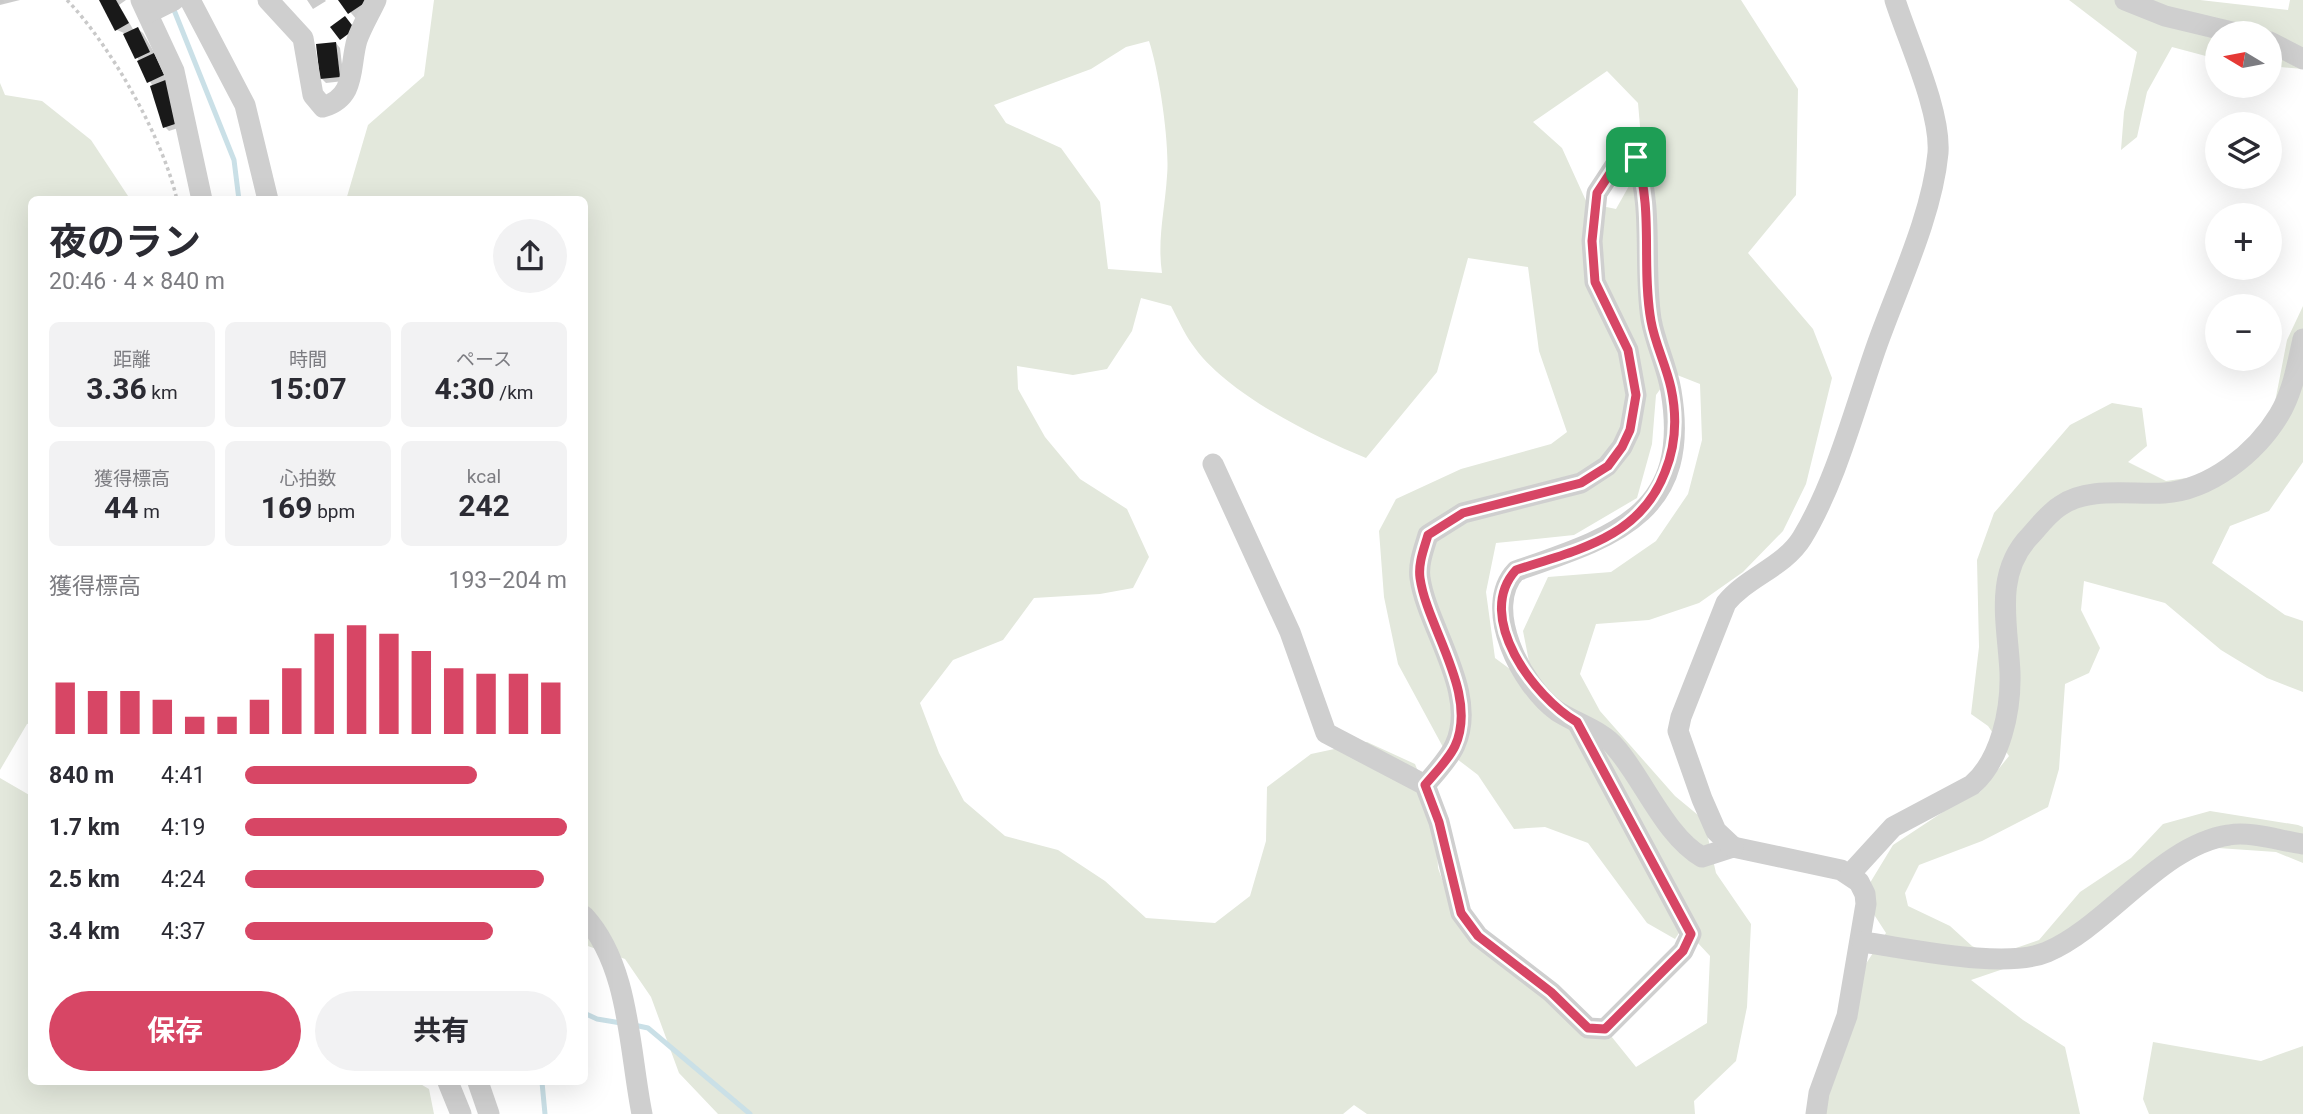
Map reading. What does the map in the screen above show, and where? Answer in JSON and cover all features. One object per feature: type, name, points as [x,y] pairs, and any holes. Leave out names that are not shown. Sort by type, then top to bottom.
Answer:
[{"type":"street","points":[[174,0],[145,6],[174,71],[201,181],[202,196]]},
{"type":"street","points":[[190,0],[245,105],[267,196]]},
{"type":"street","points":[[268,0],[303,38],[313,94],[323,107],[335,103],[351,84],[357,41],[376,0]]},
{"type":"street","points":[[1816,1114],[1819,1093],[1847,1016],[1862,942],[1866,894],[1850,874],[1733,847],[1716,831],[1678,731],[1681,717],[1726,603],[1736,590],[1791,552],[1802,537],[1832,472],[1923,217],[1938,153],[1937,130],[1895,0]]},
{"type":"street","points":[[2125,0],[2165,16],[2205,26]]},
{"type":"street","points":[[2282,48],[2303,59]]},
{"type":"street","points":[[1425,785],[1455,745],[1461,713],[1455,681],[1420,579],[1420,560],[1428,535],[1463,513],[1581,483],[1608,466],[1630,430],[1636,395],[1628,350],[1595,282],[1592,241],[1597,193],[1618,161],[1636,157],[1645,184],[1651,321],[1671,388],[1675,420],[1673,453],[1657,494],[1634,520],[1599,542],[1516,570],[1508,579],[1502,614],[1507,640],[1518,663],[1547,702],[1615,745],[1675,832],[1693,852],[1702,857],[1733,847]]},
{"type":"street","points":[[1850,874],[1893,827],[1972,785],[1983,775],[1998,748],[2009,696],[2010,673],[2003,609],[2010,567],[2027,538],[2061,505],[2089,494],[2167,493],[2197,485],[2224,472],[2255,446],[2279,415],[2292,385],[2303,339]]},
{"type":"street","points":[[1213,464],[1290,632],[1326,733],[1376,756],[1425,785],[1439,822],[1461,913],[1478,936],[1551,992],[1588,1028],[1605,1029],[1683,951],[1691,934],[1577,722]]},
{"type":"street","points":[[1862,942],[2021,959],[2047,952],[2082,930],[2132,889],[2200,842],[2231,834],[2303,844]]},
{"type":"street","points":[[588,920],[597,930],[617,970],[642,1114]]},
{"type":"street","points":[[449,1085],[461,1114]]},
{"type":"street","points":[[479,1085],[489,1114]]},
{"type":"path","points":[[66,0],[114,65],[153,130],[176,196]]},
{"type":"shaded area","points":[[434,0],[1741,0],[1798,89],[1796,195],[1748,253],[1813,329],[1832,378],[1806,484],[1783,531],[1743,572],[1699,603],[1649,620],[1596,624],[1580,674],[1600,711],[1675,796],[1704,820],[1716,873],[1751,924],[1747,1007],[1736,1061],[1694,1101],[1695,1114],[1367,1114],[1354,1105],[1343,1114],[718,1114],[679,1073],[651,997],[625,959],[588,946],[588,196],[347,196],[368,125],[424,76]],"holes":[[[1149,41],[1160,88],[1167,162],[1161,237],[1162,273],[1108,269],[1100,202],[1061,148],[1006,123],[994,105],[1091,69],[1126,47]],[[1607,71],[1638,103],[1643,161],[1616,209],[1587,203],[1562,148],[1533,122]],[[1468,258],[1528,267],[1539,351],[1567,432],[1551,444],[1461,469],[1396,499],[1379,531],[1384,597],[1398,664],[1444,749],[1478,775],[1514,829],[1545,827],[1588,843],[1647,923],[1675,939],[1683,927],[1710,956],[1707,1023],[1636,1067],[1607,1031],[1457,921],[1438,868],[1435,813],[1415,764],[1367,742],[1311,754],[1267,787],[1266,841],[1250,896],[1215,923],[1146,918],[1105,881],[1058,850],[1005,836],[964,801],[939,753],[920,703],[953,660],[1003,640],[1034,598],[1100,594],[1133,588],[1149,557],[1127,509],[1080,479],[1045,437],[1018,389],[1017,366],[1073,375],[1107,369],[1132,331],[1141,298],[1171,306],[1189,340],[1207,362],[1248,396],[1296,425],[1366,458],[1437,372]],[[1672,373],[1700,384],[1702,440],[1688,494],[1656,541],[1611,572],[1548,577],[1523,631],[1534,687],[1495,658],[1486,592],[1496,543],[1574,535],[1637,498],[1652,444],[1656,395]]]},
{"type":"shaded area","points":[[2069,0],[2200,0],[2288,10],[2290,0],[2303,0],[2303,69],[2282,67],[2282,21],[2205,21],[2205,56],[2172,47],[2147,92],[2137,137],[2121,150],[2124,112],[2137,52]]},
{"type":"shaded area","points":[[0,83],[5,95],[42,101],[91,140],[128,196],[28,196],[28,724],[0,770]]},
{"type":"shaded area","points":[[2303,306],[2303,462],[2269,511],[2230,526],[2212,563],[2285,615],[2303,621],[2303,692],[2267,678],[2221,650],[2165,603],[2084,581],[2081,610],[2100,648],[2089,673],[2065,684],[2059,769],[2048,807],[1982,841],[1919,865],[1905,893],[1908,906],[1950,926],[1972,946],[1993,956],[2039,940],[2080,892],[2131,858],[2163,824],[2210,811],[2298,825],[2303,827],[2303,863],[2276,852],[2218,848],[2169,855],[2120,896],[2015,965],[1971,980],[2023,1020],[2065,1047],[2080,1114],[1816,1114],[1856,979],[1886,933],[1862,896],[1893,845],[1949,808],[1980,792],[2009,756],[1988,726],[1971,714],[1979,647],[1977,560],[1994,513],[2070,425],[2112,403],[2142,408],[2147,446],[2128,462],[2166,481],[2207,475],[2269,433],[2287,340]]},
{"type":"shaded area","points":[[0,778],[28,794],[28,1085],[422,1085],[429,1089],[434,1114],[0,1114]]},
{"type":"shaded area","points":[[2153,1042],[2261,1061],[2303,1046],[2303,1114],[2149,1114],[2143,1099]]},
{"type":"building","points":[[99,0],[116,0],[129,23],[115,31]]},
{"type":"building","points":[[338,0],[369,0],[348,14]]},
{"type":"building","points":[[345,16],[355,29],[340,40],[330,27]]},
{"type":"building","points":[[138,27],[150,52],[135,59],[123,34]]},
{"type":"building","points":[[336,42],[340,77],[320,79],[316,44]]},
{"type":"building","points":[[154,53],[164,75],[147,83],[137,61]]},
{"type":"building","points":[[168,79],[181,122],[163,128],[150,86]]},
{"type":"waterway","points":[[172,5],[234,160],[238,196]]},
{"type":"waterway","points":[[588,1015],[621,1023]]},
{"type":"waterway","points":[[634,1025],[648,1028],[750,1114]]},
{"type":"waterway","points":[[542,1085],[545,1114]]},
{"type":"route","points":[[1636,157],[1645,184],[1651,321],[1671,388],[1675,420],[1673,453],[1657,494],[1634,520],[1599,542],[1516,570],[1508,579],[1502,614],[1507,640],[1518,663],[1547,702],[1577,722],[1691,934],[1683,951],[1605,1029],[1588,1028],[1551,992],[1478,936],[1461,913],[1439,822],[1425,785],[1455,745],[1461,713],[1455,681],[1420,579],[1420,560],[1428,535],[1463,513],[1581,483],[1608,466],[1622,447],[1630,430],[1636,395],[1628,350],[1595,282],[1592,241],[1597,193],[1618,161],[1636,157]]}]
